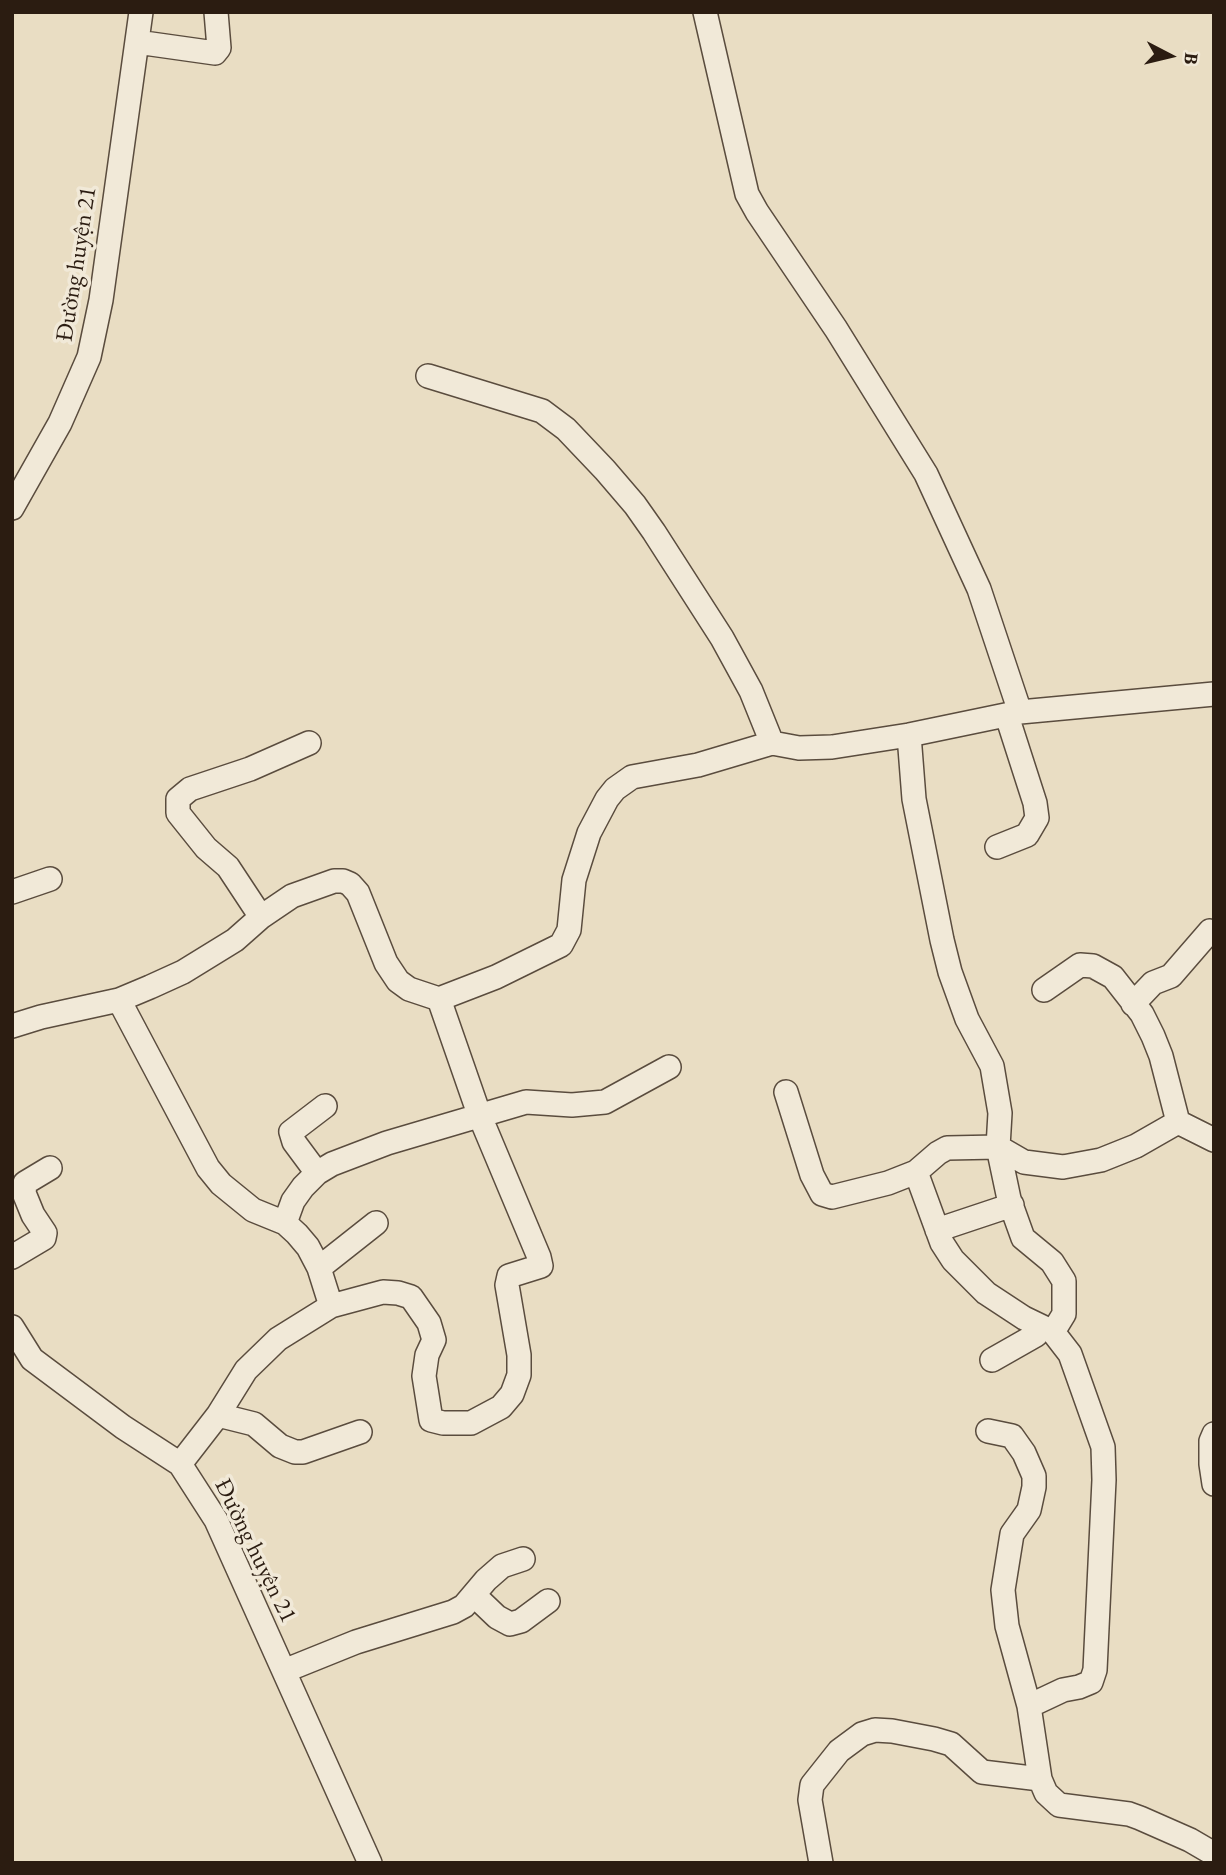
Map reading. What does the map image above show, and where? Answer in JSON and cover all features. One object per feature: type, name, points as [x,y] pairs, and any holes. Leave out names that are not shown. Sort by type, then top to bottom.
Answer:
[{"type":"street","name":"Đường huyện 21","points":[[12,508],[60,424],[89,357],[101,300],[141,12]]},
{"type":"street","points":[[137,43],[215,53],[219,48],[216,12]]},
{"type":"street","points":[[705,12],[747,194],[868,379],[926,474],[979,589],[1014,714],[1037,818],[1027,835],[997,847]]},
{"type":"street","points":[[428,376],[542,411],[566,429],[605,470],[654,531],[722,638],[751,691],[772,743]]},
{"type":"street","points":[[12,1026],[119,1000],[183,972],[234,940],[292,896],[323,884],[343,881],[358,893],[386,963],[398,981],[409,989],[439,999],[553,950],[565,940],[569,930],[574,880],[583,847],[607,799],[632,777],[698,765],[772,743],[814,748],[909,735],[1014,714],[1214,694]]},
{"type":"street","points":[[909,735],[914,799],[942,940],[967,1019],[992,1066],[1000,1113],[998,1147],[1012,1205],[1023,1238],[1052,1262],[1063,1281],[1064,1314],[1046,1330],[992,1360]]},
{"type":"street","points":[[261,917],[228,867],[206,848],[178,813],[178,799],[190,789],[250,769],[309,743]]},
{"type":"street","points":[[12,892],[50,879]]},
{"type":"street","points":[[1133,1004],[1153,983],[1171,976],[1210,931]]},
{"type":"street","points":[[1044,990],[1080,965],[1093,966],[1112,977],[1142,1014],[1161,1056],[1178,1122],[1214,1140]]},
{"type":"street","points":[[180,1464],[259,1355],[278,1339],[331,1306],[383,1292],[411,1297],[429,1323],[434,1340],[424,1376],[431,1420],[471,1423],[501,1407],[512,1394],[519,1375],[519,1355],[507,1285],[509,1276],[541,1266],[479,1114],[439,999]]},
{"type":"street","points":[[119,1000],[208,1168],[221,1184],[253,1210],[285,1223],[308,1247],[319,1268],[331,1306]]},
{"type":"street","points":[[285,1223],[293,1201],[317,1173],[332,1164],[387,1143],[526,1102],[572,1105],[605,1102],[669,1067]]},
{"type":"street","points":[[786,1092],[812,1175],[822,1194],[832,1196],[916,1172],[947,1148],[998,1147],[1024,1162],[1063,1167],[1101,1160],[1136,1146],[1178,1122]]},
{"type":"street","points":[[317,1173],[294,1142],[291,1132],[324,1106]]},
{"type":"street","points":[[12,1257],[44,1238],[45,1233],[33,1215],[24,1192],[25,1183],[50,1168]]},
{"type":"street","points":[[916,1172],[937,1230],[953,1260],[986,1293],[1046,1330],[1070,1354],[1103,1447],[1096,1670],[1091,1682],[1063,1690],[1029,1706]]},
{"type":"street","points":[[937,1230],[1012,1205]]},
{"type":"street","points":[[319,1268],[376,1223]]},
{"type":"street","name":"Đường huyện 21","points":[[16,1341],[32,1359],[122,1427],[180,1464],[216,1520],[370,1863]]},
{"type":"street","points":[[218,1415],[254,1424],[280,1447],[295,1452],[303,1452],[359,1432]]},
{"type":"street","points":[[988,1431],[1012,1436],[1024,1453],[1034,1476],[1029,1510],[1012,1534],[1003,1590],[1007,1626],[1029,1706],[1040,1779],[1046,1793],[1059,1805],[1129,1814],[1190,1840],[1214,1854]]},
{"type":"street","points":[[1214,1434],[1211,1441],[1214,1484]]},
{"type":"street","points":[[284,1671],[369,1638],[453,1612],[464,1606],[502,1566],[523,1559]]},
{"type":"street","points":[[475,1595],[497,1617],[510,1624],[521,1621],[548,1601]]},
{"type":"street","points":[[821,1863],[810,1800],[812,1786],[839,1751],[862,1734],[875,1730],[892,1731],[934,1739],[951,1744],[982,1772],[1040,1779]]}]
